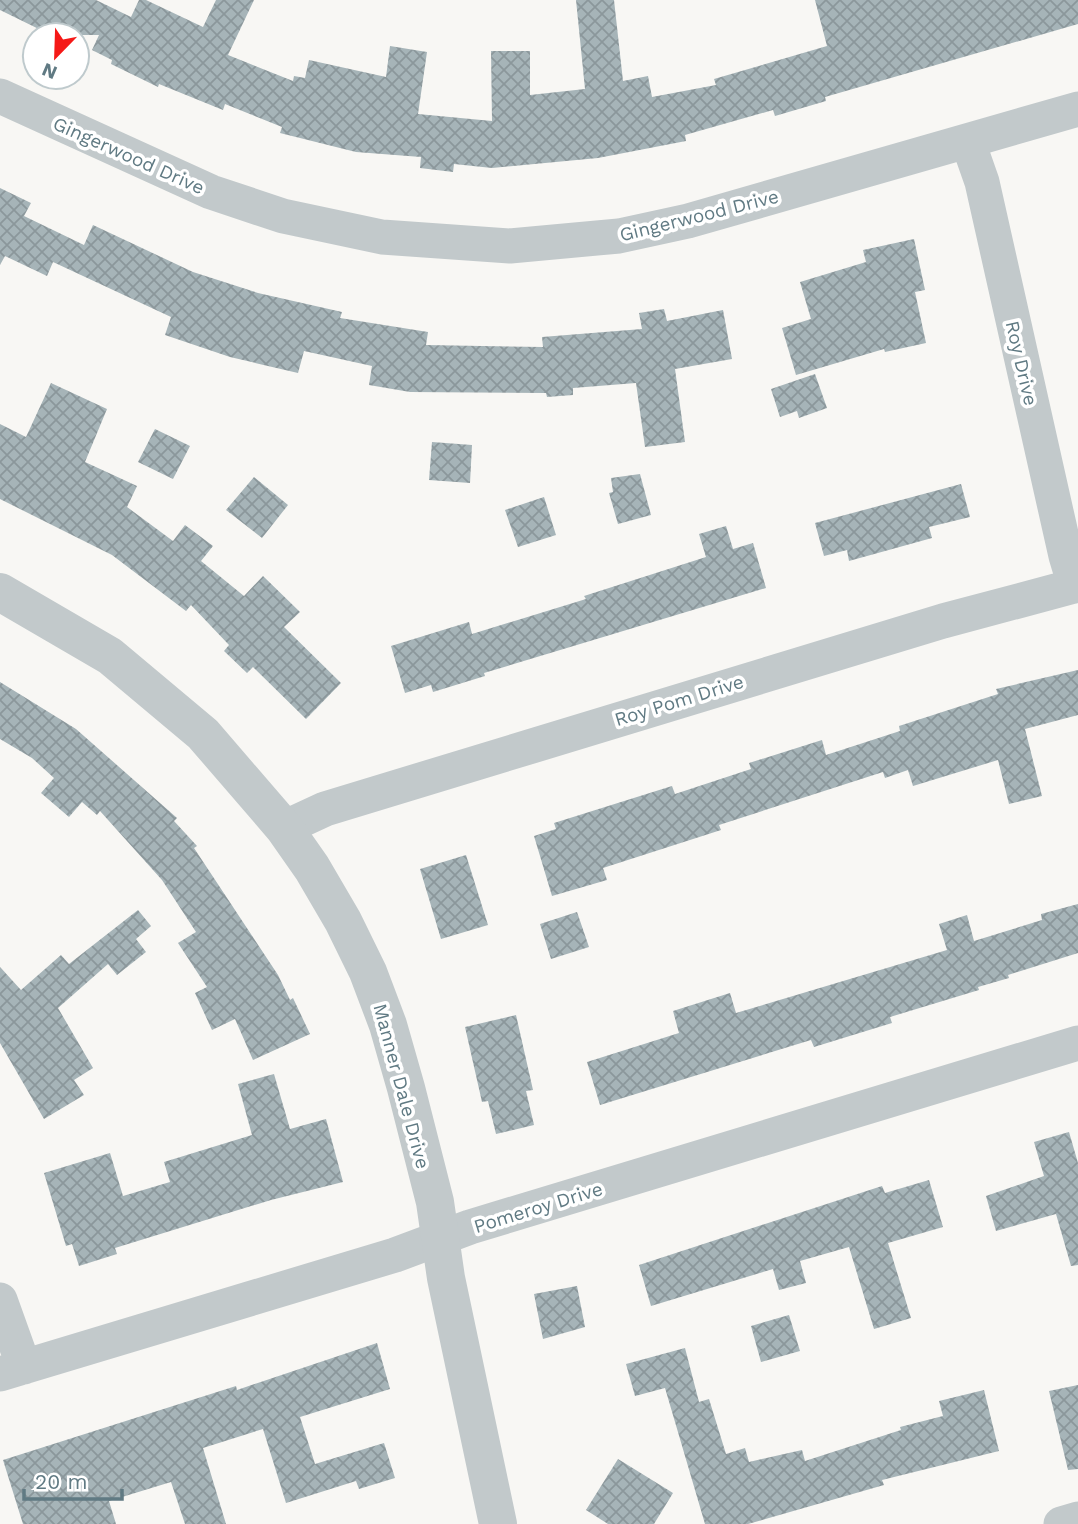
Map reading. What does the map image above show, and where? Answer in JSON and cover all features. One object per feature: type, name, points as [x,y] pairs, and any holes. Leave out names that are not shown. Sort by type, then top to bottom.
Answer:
[{"type":"street","name":"Gingerwood Drive","points":[[0,96],[211,192],[283,216],[382,237],[510,246],[620,236],[688,221],[1078,109]]},
{"type":"street","name":"Roy Drive","points":[[968,142],[982,181],[1066,556],[1077,585]]},
{"type":"street","name":"Roy Pom Drive","points":[[284,828],[325,809],[598,724],[943,621],[1077,585]]},
{"type":"street","name":"Manner Dale Drive","points":[[0,592],[110,656],[203,734],[284,828],[343,920],[384,1014],[435,1202],[446,1278],[498,1524]]},
{"type":"street","name":"Pomeroy Drive","points":[[12,1371],[1078,1043]]},
{"type":"street","points":[[0,1300],[12,1371]]},
{"type":"street","points":[[1061,1524],[1078,1519]]},
{"type":"building","points":[[0,0],[96,0],[131,17],[139,0],[146,0],[203,27],[216,0],[254,0],[228,55],[293,81],[294,76],[305,78],[309,60],[386,77],[390,46],[427,52],[418,114],[492,121],[491,51],[530,51],[530,95],[585,89],[576,0],[614,0],[623,81],[648,76],[652,97],[716,85],[714,79],[827,46],[815,0],[1078,0],[1078,24],[825,97],[826,101],[775,116],[773,110],[685,135],[686,141],[598,158],[492,168],[454,164],[453,172],[420,168],[421,157],[356,152],[280,133],[282,127],[225,104],[223,110],[159,84],[158,87],[111,64],[112,60],[92,50],[99,35],[91,35],[91,21],[22,21],[0,10]]},
{"type":"building","points":[[0,188],[31,203],[24,216],[84,245],[93,225],[193,272],[258,293],[342,312],[340,318],[428,332],[426,345],[543,347],[542,337],[642,329],[639,313],[664,309],[667,321],[723,310],[732,359],[675,369],[685,442],[645,447],[636,383],[573,388],[573,395],[547,397],[546,393],[410,392],[369,385],[372,366],[304,351],[298,373],[230,357],[165,335],[171,317],[53,262],[47,276],[5,256],[0,265]]},
{"type":"building","points":[[914,239],[925,290],[915,292],[926,343],[885,352],[884,349],[796,375],[782,328],[811,319],[800,282],[866,262],[863,250]]},
{"type":"building","points":[[815,374],[827,408],[799,418],[797,411],[780,417],[771,389]]},
{"type":"building","points":[[51,383],[107,409],[85,462],[137,486],[127,507],[173,541],[185,525],[213,546],[201,561],[244,596],[263,576],[300,612],[284,627],[341,683],[306,719],[253,667],[247,673],[224,651],[229,645],[191,605],[186,611],[112,555],[0,499],[0,424],[26,437]]},
{"type":"building","points":[[155,429],[190,446],[173,479],[138,462]]},
{"type":"building","points":[[432,442],[472,445],[470,483],[429,480]]},
{"type":"building","points":[[640,474],[651,515],[618,524],[609,493],[613,492],[611,478]]},
{"type":"building","points":[[254,477],[288,505],[262,538],[226,510]]},
{"type":"building","points":[[961,484],[970,517],[929,527],[932,538],[849,561],[847,550],[824,556],[815,523]]},
{"type":"building","points":[[544,497],[556,535],[518,547],[505,510]]},
{"type":"building","points":[[726,526],[733,549],[753,543],[766,588],[484,673],[485,676],[433,692],[431,685],[405,693],[391,646],[469,622],[472,634],[586,599],[584,596],[706,557],[699,534]]},
{"type":"building","points":[[1078,670],[1078,715],[1025,729],[1042,796],[1009,804],[998,760],[913,786],[908,770],[885,778],[883,772],[719,825],[721,830],[603,868],[607,880],[552,896],[534,836],[556,829],[554,823],[672,786],[675,794],[751,769],[749,763],[822,740],[826,755],[900,731],[899,726],[998,694],[996,689]]},
{"type":"building","points":[[0,682],[76,729],[177,818],[174,821],[197,846],[194,848],[278,975],[290,1000],[293,998],[310,1034],[253,1060],[235,1019],[212,1030],[195,993],[207,987],[178,943],[196,932],[162,880],[100,811],[97,815],[82,802],[69,817],[41,793],[54,778],[32,758],[0,739]]},
{"type":"building","points":[[466,855],[488,925],[441,939],[420,869]]},
{"type":"building","points":[[1078,904],[1078,953],[1008,975],[1009,978],[978,987],[979,990],[890,1017],[892,1023],[814,1047],[811,1040],[600,1105],[587,1062],[679,1033],[673,1011],[730,993],[736,1013],[947,950],[939,924],[967,915],[974,941],[1042,920],[1041,914]]},
{"type":"building","points":[[138,910],[151,926],[136,939],[146,952],[117,975],[108,964],[58,1008],[93,1068],[74,1080],[84,1095],[44,1119],[0,1043],[0,967],[21,990],[61,955],[69,964]]},
{"type":"building","points":[[577,912],[589,947],[551,959],[540,924]]},
{"type":"building","points":[[516,1015],[533,1090],[526,1091],[534,1125],[496,1134],[488,1101],[482,1102],[465,1027]]},
{"type":"building","points":[[274,1074],[290,1129],[326,1119],[343,1182],[271,1200],[115,1248],[117,1254],[79,1266],[72,1244],[66,1246],[44,1173],[110,1153],[123,1196],[170,1182],[164,1162],[252,1135],[238,1084]]},
{"type":"building","points":[[1069,1132],[1078,1163],[1078,1265],[1071,1266],[1056,1214],[996,1231],[986,1196],[1044,1176],[1034,1142]]},
{"type":"building","points":[[929,1180],[943,1227],[888,1243],[911,1318],[874,1329],[849,1247],[800,1261],[806,1283],[779,1290],[773,1269],[651,1306],[639,1265],[882,1186],[885,1193]]},
{"type":"building","points":[[577,1286],[585,1327],[543,1339],[534,1294]]},
{"type":"building","points":[[789,1315],[800,1351],[761,1362],[751,1326]]},
{"type":"building","points":[[377,1343],[390,1389],[300,1417],[315,1464],[384,1443],[395,1478],[359,1489],[356,1481],[286,1503],[263,1429],[203,1448],[226,1524],[185,1524],[171,1482],[109,1501],[116,1524],[23,1524],[3,1460],[236,1386],[237,1390]]},
{"type":"building","points":[[685,1348],[699,1402],[709,1399],[726,1454],[745,1448],[749,1462],[802,1450],[805,1461],[901,1430],[900,1427],[943,1416],[939,1401],[984,1390],[999,1451],[882,1480],[884,1485],[748,1524],[705,1524],[665,1388],[635,1396],[626,1364]]},
{"type":"building","points":[[1078,1385],[1078,1469],[1068,1470],[1049,1391]]},
{"type":"building","points":[[618,1459],[673,1493],[654,1524],[608,1524],[586,1510]]}]
